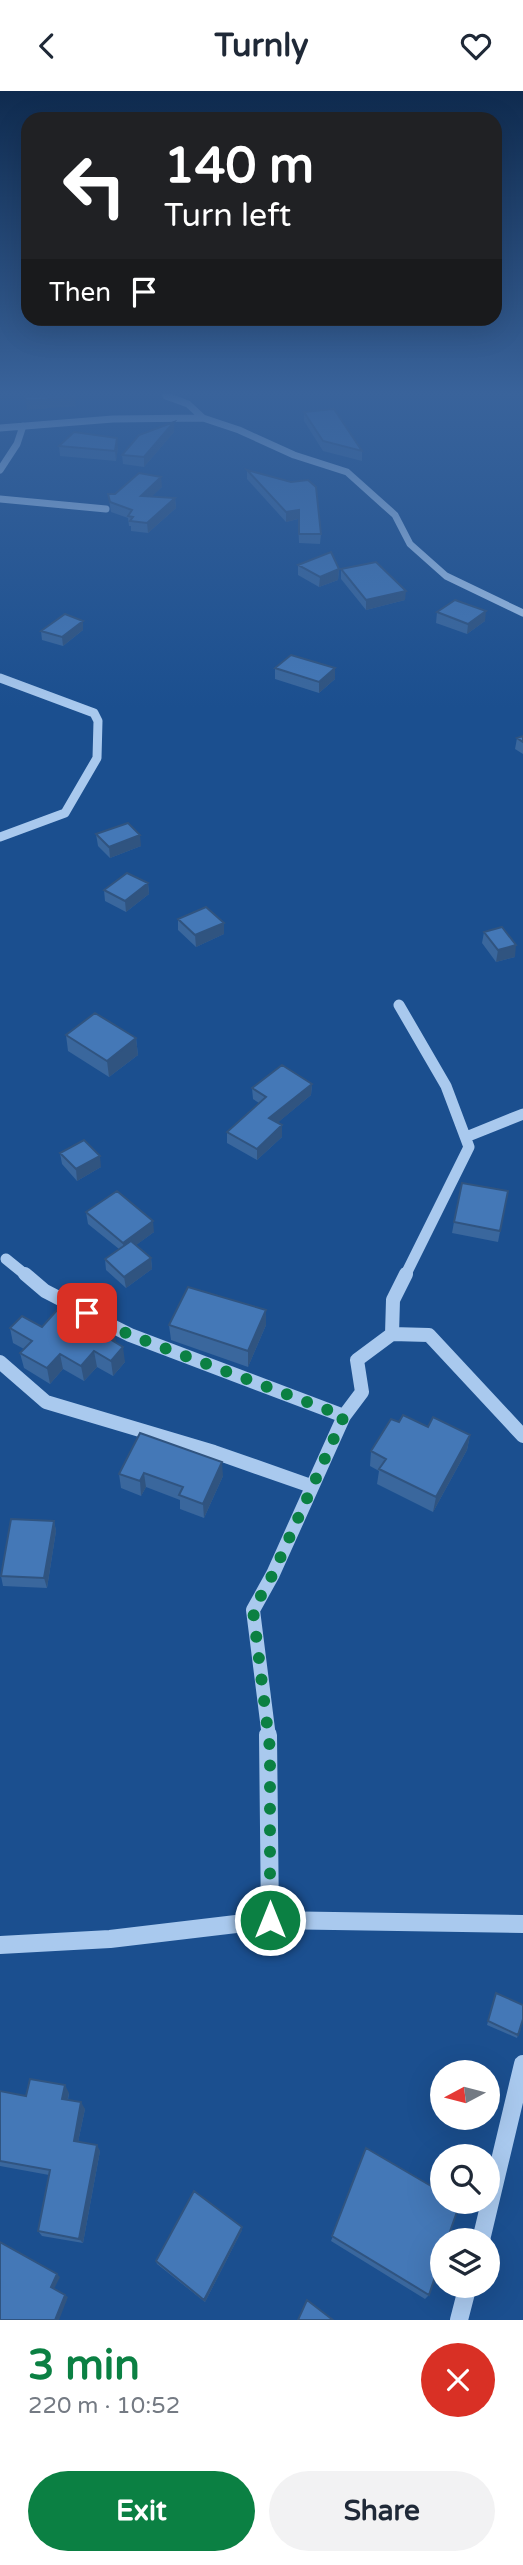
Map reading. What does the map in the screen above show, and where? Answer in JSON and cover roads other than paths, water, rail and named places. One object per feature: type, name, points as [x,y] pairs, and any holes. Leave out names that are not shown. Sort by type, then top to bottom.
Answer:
[{"type":"street","points":[[11,500],[106,509]]},
{"type":"street","points":[[378,500],[395,515],[410,544],[446,576],[523,613]]},
{"type":"street","points":[[0,678],[94,713],[98,721],[97,758],[65,813],[0,837]]},
{"type":"street","points":[[392,1334],[393,1300],[469,1147],[446,1086],[399,1005]]},
{"type":"street","points":[[467,1137],[523,1114]]},
{"type":"street","points":[[6,1259],[45,1291],[130,1335],[344,1416]]},
{"type":"street","points":[[270,1920],[270,1749],[253,1610],[273,1574],[344,1416],[362,1392],[357,1360],[392,1334],[429,1335],[523,1436]]},
{"type":"street","points":[[0,1362],[46,1402],[214,1452],[311,1486]]},
{"type":"street","points":[[0,1945],[110,1939],[270,1920],[523,1924]]},
{"type":"street","points":[[484,2228],[523,2064]]},
{"type":"street","points":[[459,2320],[465,2298]]}]
